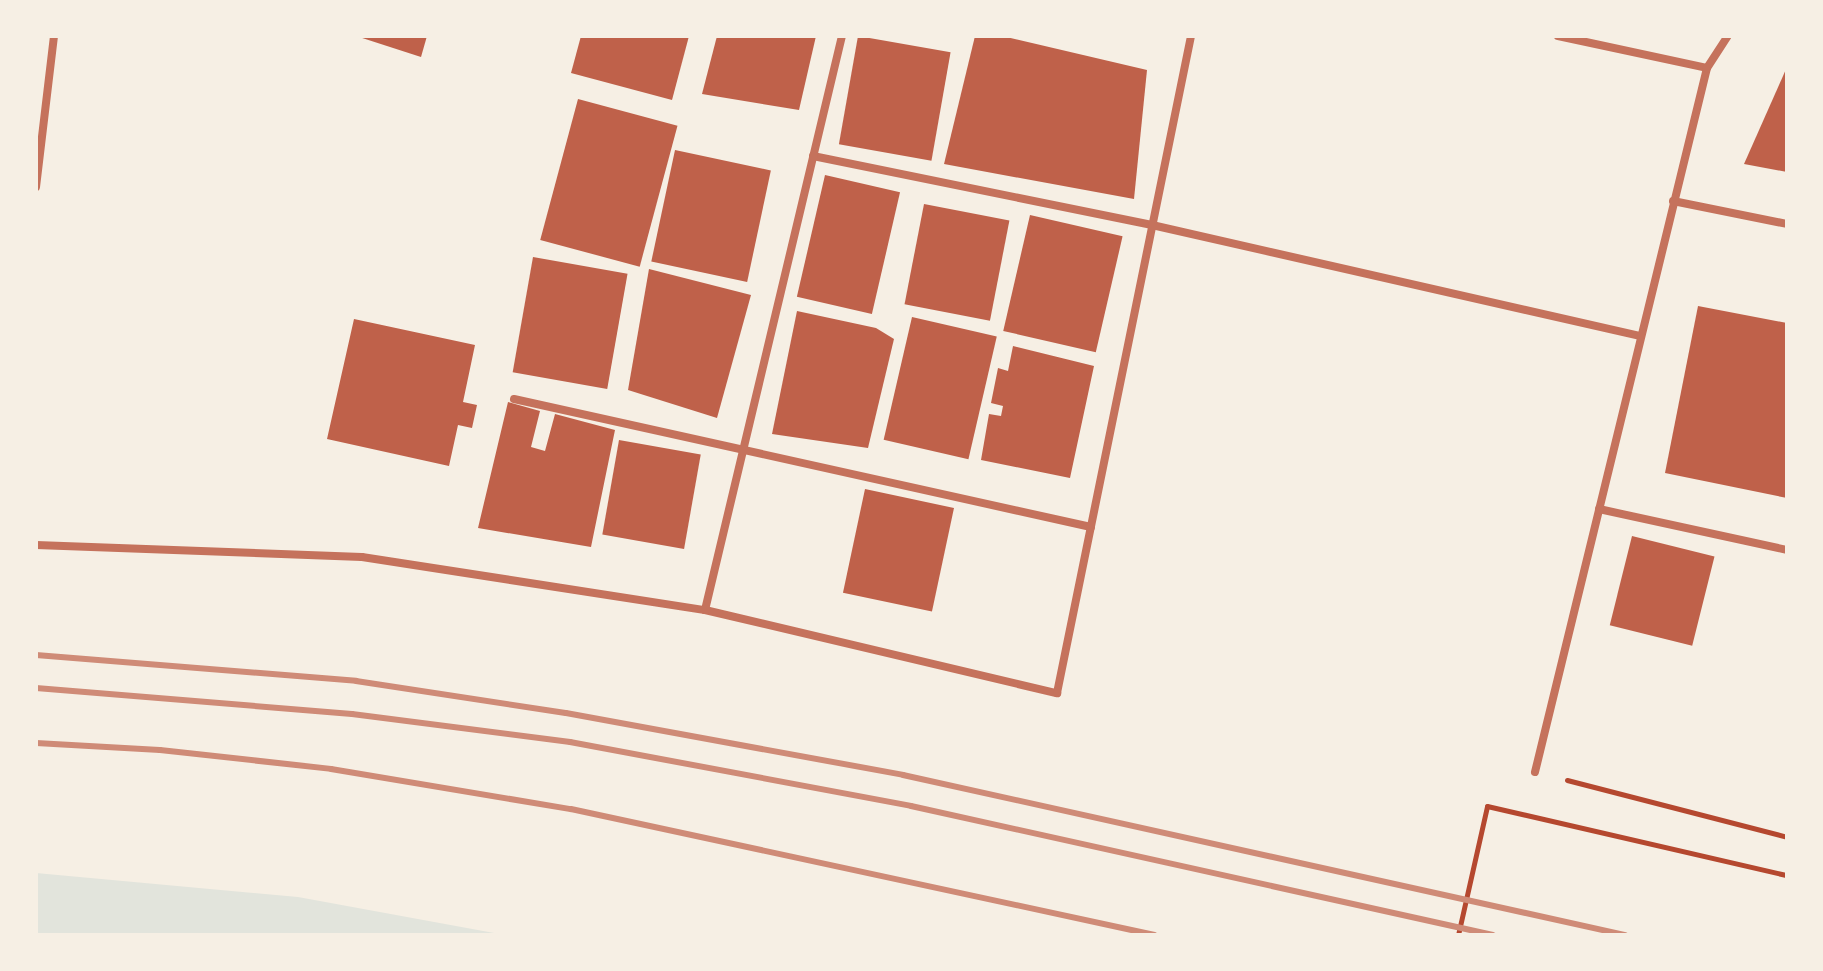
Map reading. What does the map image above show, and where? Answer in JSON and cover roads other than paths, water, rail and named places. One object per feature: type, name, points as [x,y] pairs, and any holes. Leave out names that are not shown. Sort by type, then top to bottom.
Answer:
[{"type":"street","points":[[36,187],[54,36]]},
{"type":"street","points":[[705,610],[842,36]]},
{"type":"street","points":[[36,545],[362,557],[705,610],[1057,693],[1191,36]]},
{"type":"street","points":[[1558,36],[1707,68]]},
{"type":"street","points":[[1535,772],[1707,68],[1728,36]]},
{"type":"street","points":[[813,156],[1152,225],[1640,336]]},
{"type":"street","points":[[1673,201],[1787,224]]},
{"type":"street","points":[[514,399],[1091,527]]},
{"type":"street","points":[[1599,509],[1787,550]]},
{"type":"railway","points":[[36,655],[356,681],[566,713],[903,775],[1625,935]]},
{"type":"railway","points":[[36,688],[352,714],[570,742],[911,806],[1493,935]]},
{"type":"railway","points":[[36,743],[160,750],[331,769],[571,809],[1155,935]]}]
